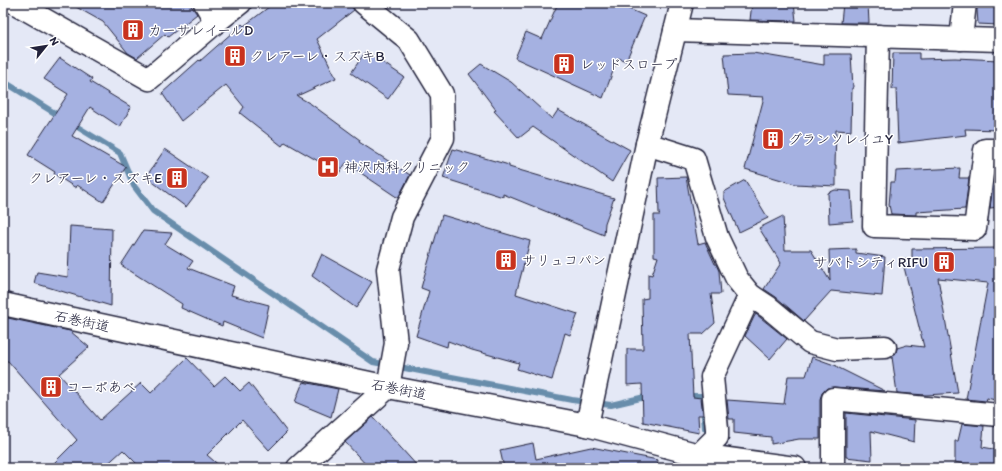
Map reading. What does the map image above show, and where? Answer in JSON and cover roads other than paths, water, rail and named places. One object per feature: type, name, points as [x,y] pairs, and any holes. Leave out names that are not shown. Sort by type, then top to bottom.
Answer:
[{"type":"street","points":[[15,3],[149,80],[240,3]]},
{"type":"street","points":[[205,3],[216,22]]},
{"type":"street","points":[[298,468],[389,384],[396,343],[388,269],[402,217],[443,138],[442,94],[409,40],[364,3]]},
{"type":"street","points":[[588,421],[647,144],[682,3]]},
{"type":"street","points":[[961,39],[965,3]]},
{"type":"street","points":[[675,30],[999,40]]},
{"type":"street","points":[[878,36],[874,226],[975,229],[985,150],[999,150]]},
{"type":"street","points":[[647,144],[694,159],[717,237],[737,279],[750,295],[768,307],[810,342],[838,349],[885,347]]},
{"type":"street","points":[[700,461],[716,437],[717,429],[712,377],[750,295]]},
{"type":"street","name":"石巻街道","points":[[3,304],[389,384],[588,421],[700,461],[795,468]]},
{"type":"street","points":[[833,468],[833,399],[999,415]]},
{"type":"waterway","points":[[3,81],[61,117]]},
{"type":"waterway","points":[[71,123],[120,153],[134,186],[153,211],[373,362],[572,400],[611,405],[649,396]]},
{"type":"waterway","points":[[686,396],[702,396],[705,428]]},
{"type":"place","name":"カーサレイールD","points":[[133,30]]},
{"type":"place","name":"クレアーレ・スズキB","points":[[235,56]]},
{"type":"place","name":"レッドスロープ","points":[[564,64]]},
{"type":"place","name":"グランソレイユY","points":[[773,139]]},
{"type":"place","name":"神沢内科クリニック","points":[[328,167]]},
{"type":"place","name":"クレアーレ・スズキE","points":[[177,178]]},
{"type":"place","name":"サリュコパン","points":[[506,260]]},
{"type":"place","name":"サバトシティRIFU","points":[[944,262]]},
{"type":"place","name":"コーポあべ","points":[[51,387]]}]
